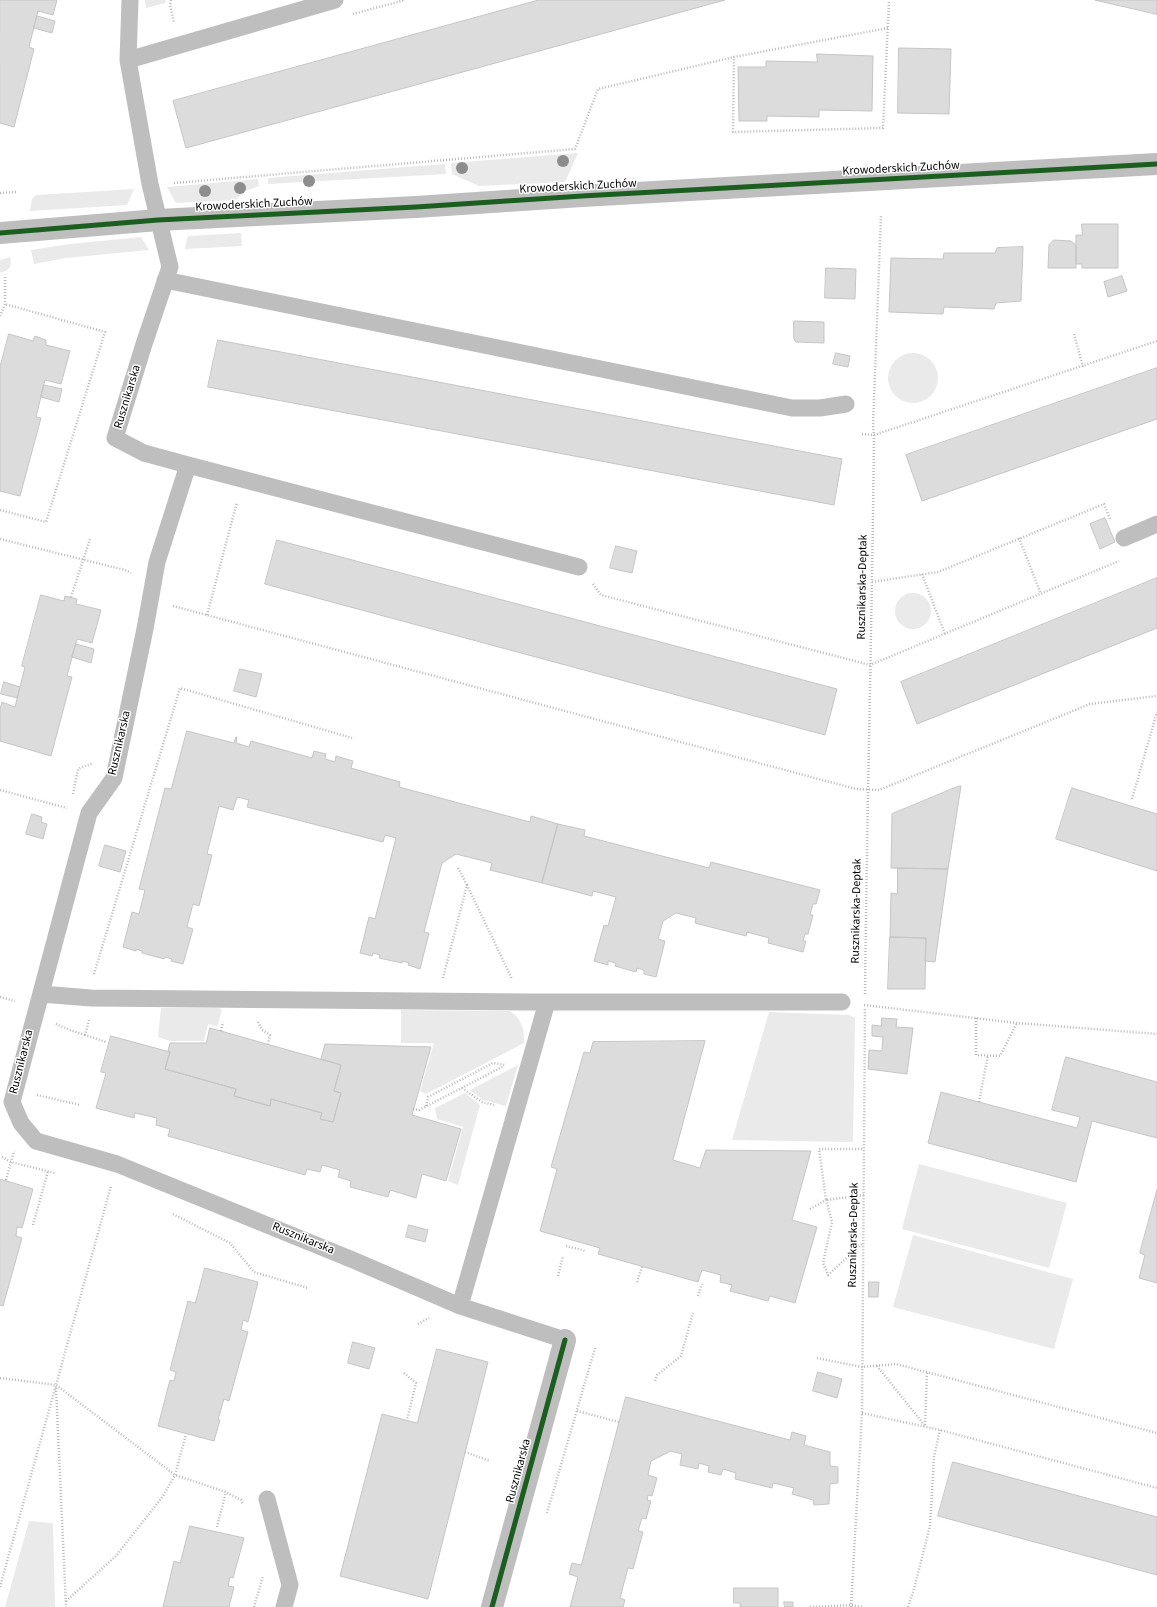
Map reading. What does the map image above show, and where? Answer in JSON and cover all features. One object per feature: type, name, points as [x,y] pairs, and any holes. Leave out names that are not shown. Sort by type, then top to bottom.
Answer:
[{"type":"street","name":"Krowoderskich Zuchów","points":[[0,233],[158,220],[416,207],[582,196],[1157,164]]},
{"type":"street","name":"Rusznikarska","points":[[492,1607],[565,1340]]},
{"type":"lane","name":"Rusznikarska","points":[[130,0],[128,60],[143,152],[170,267],[115,438],[144,453],[188,465],[157,562],[151,600],[114,778],[89,813],[12,1102],[21,1123],[36,1140],[117,1164],[353,1260],[460,1306],[565,1340]]},
{"type":"lane","points":[[128,60],[335,0]]},
{"type":"lane","points":[[165,280],[792,408],[820,408],[846,404]]},
{"type":"lane","points":[[188,465],[579,568]]},
{"type":"lane","points":[[1121,539],[1157,524]]},
{"type":"lane","points":[[41,994],[91,998],[526,1002],[842,1002]]},
{"type":"lane","points":[[460,1306],[547,1002]]},
{"type":"lane","points":[[267,1499],[290,1586],[284,1607]]},
{"type":"path","points":[[171,0],[170,5],[174,26]]},
{"type":"path","points":[[351,15],[405,0]]},
{"type":"path","points":[[734,57],[733,132],[883,128],[889,0]]},
{"type":"path","points":[[168,184],[575,149],[598,89],[734,57],[888,28]]},
{"type":"path","points":[[0,193],[16,192]]},
{"type":"path","points":[[0,316],[5,304],[5,276]]},
{"type":"path","points":[[0,510],[46,522],[105,332],[5,304]]},
{"type":"path","points":[[1074,334],[1083,366]]},
{"type":"path","points":[[862,434],[874,435],[1157,341]]},
{"type":"path","points":[[207,615],[238,497]]},
{"type":"path","points":[[579,568],[601,595],[870,665],[1125,558],[1121,539],[1104,504],[938,572],[872,582]]},
{"type":"path","points":[[1019,538],[1041,594]]},
{"type":"path","points":[[0,539],[84,559]]},
{"type":"path","points":[[71,598],[90,539]]},
{"type":"path","points":[[922,574],[945,634]]},
{"type":"path","points":[[151,600],[856,789],[878,790],[1090,704],[1157,696]]},
{"type":"path","points":[[85,1035],[92,1010],[92,981],[180,688],[352,738]]},
{"type":"path","points":[[1132,799],[1157,712]]},
{"type":"path","points":[[0,790],[89,813]]},
{"type":"path","points":[[458,868],[514,984],[526,1002]]},
{"type":"path","points":[[437,1000],[467,885]]},
{"type":"path","points":[[865,1005],[1017,1023],[1157,1034]]},
{"type":"path","points":[[34,1018],[62,1026],[106,1042]]},
{"type":"path","points":[[976,1018],[976,1055],[1000,1056],[1017,1023]]},
{"type":"path","points":[[221,1031],[223,1022]]},
{"type":"path","points":[[268,1044],[270,1035]]},
{"type":"path","points":[[979,1102],[988,1055]]},
{"type":"path","points":[[413,1109],[419,1110],[506,1065],[493,1063],[428,1097],[426,1106]]},
{"type":"path","points":[[462,1088],[482,1102]]},
{"type":"path","points":[[16,1089],[80,1105]]},
{"type":"path","points":[[863,1243],[828,1275],[823,1263],[832,1222],[826,1200],[819,1149],[864,1149]]},
{"type":"path","points":[[2,1157],[11,1162],[62,1175]]},
{"type":"path","points":[[0,1587],[117,1164]]},
{"type":"path","points":[[33,1225],[48,1171]]},
{"type":"path","points":[[104,1186],[118,1190]]},
{"type":"path","points":[[810,1208],[826,1200],[864,1195]]},
{"type":"path","points":[[168,1211],[230,1243],[254,1272],[308,1288]]},
{"type":"path","points":[[566,1246],[586,1251]]},
{"type":"path","points":[[558,1276],[563,1256]]},
{"type":"path","points":[[637,1282],[642,1267]]},
{"type":"path","points":[[698,1296],[702,1284]]},
{"type":"path","points":[[655,1381],[657,1375],[682,1356],[693,1313]]},
{"type":"path","points":[[546,1517],[595,1348]]},
{"type":"path","points":[[817,1358],[862,1367],[896,1364],[1157,1433]]},
{"type":"path","points":[[877,1366],[925,1426]]},
{"type":"path","points":[[925,1426],[927,1371]]},
{"type":"path","points":[[404,1373],[416,1383],[407,1420]]},
{"type":"path","points":[[0,1378],[56,1385],[175,1475],[226,1492],[217,1527]]},
{"type":"path","points":[[56,1385],[66,1607]]},
{"type":"path","points":[[577,1411],[619,1422]]},
{"type":"path","points":[[862,1413],[925,1426],[1157,1488]]},
{"type":"path","points":[[908,1607],[930,1526],[934,1457],[940,1430]]},
{"type":"path","points":[[66,1601],[116,1556],[163,1496],[175,1475],[186,1434]]},
{"type":"path","points":[[465,1452],[490,1461]]},
{"type":"path","points":[[810,1607],[863,1607]]},
{"type":"shaded area","points":[[145,0],[166,0],[165,3],[146,8]]},
{"type":"shaded area","points":[[578,153],[565,182],[479,186],[452,174],[451,163]]},
{"type":"shaded area","points":[[445,164],[446,174],[268,184],[268,178]]},
{"type":"shaded area","points":[[258,179],[259,186],[246,191],[235,200],[176,203],[167,187]]},
{"type":"shaded area","points":[[134,189],[127,205],[30,211],[32,199],[36,195]]},
{"type":"shaded area","points":[[241,233],[242,246],[185,249],[187,238],[189,236]]},
{"type":"shaded area","points":[[141,237],[149,250],[66,258],[34,264],[31,250],[70,244]]},
{"type":"shaded area","points":[[10,257],[10,268],[0,273],[0,260]]},
{"type":"shaded area","points":[[918,353],[923,354],[931,360],[937,368],[937,388],[931,396],[923,402],[908,403],[903,402],[895,396],[889,388],[888,373],[889,368],[895,360],[903,354]]},
{"type":"shaded area","points":[[917,593],[926,598],[930,604],[930,618],[926,624],[917,629],[909,629],[900,624],[896,618],[895,607],[900,598],[906,594]]},
{"type":"shaded area","points":[[161,1008],[219,1008],[222,1010],[217,1027],[208,1024],[204,1041],[170,1041],[158,1037]]},
{"type":"shaded area","points":[[401,1010],[509,1011],[517,1016],[521,1024],[524,1034],[524,1043],[426,1094],[420,1091],[434,1043],[401,1043]]},
{"type":"shaded area","points":[[769,1012],[849,1015],[855,1018],[853,1142],[732,1140]]},
{"type":"shaded area","points":[[518,1065],[506,1106],[483,1100],[470,1090]]},
{"type":"shaded area","points":[[465,1093],[480,1105],[458,1185],[448,1181],[463,1127],[437,1119],[435,1108]]},
{"type":"shaded area","points":[[919,1164],[1067,1203],[1049,1268],[902,1229]]},
{"type":"shaded area","points":[[913,1235],[1073,1279],[1054,1349],[893,1307]]},
{"type":"shaded area","points":[[29,1521],[53,1523],[55,1607],[5,1607]]},
{"type":"building","points":[[0,0],[57,0],[53,15],[38,11],[29,47],[34,49],[14,127],[0,123]]},
{"type":"building","points":[[539,0],[725,0],[186,148],[173,101]]},
{"type":"building","points":[[1095,0],[1157,0],[1157,14]]},
{"type":"building","points":[[37,16],[55,21],[52,33],[34,28]]},
{"type":"building","points":[[899,48],[951,49],[949,114],[898,113]]},
{"type":"building","points":[[817,54],[873,56],[872,111],[819,110],[819,117],[767,116],[767,121],[739,121],[738,67],[766,67],[766,61],[817,62]]},
{"type":"building","points":[[1082,224],[1118,224],[1118,268],[1082,268],[1082,264],[1076,264],[1076,235],[1082,235]]},
{"type":"building","points":[[1054,240],[1071,241],[1076,245],[1076,268],[1048,268],[1049,245]]},
{"type":"building","points":[[1023,247],[1021,301],[996,303],[994,309],[944,307],[943,314],[889,312],[891,258],[943,259],[944,253],[995,253],[997,248]]},
{"type":"building","points":[[826,268],[856,269],[855,299],[825,298]]},
{"type":"building","points":[[1122,276],[1127,291],[1108,297],[1104,282]]},
{"type":"building","points":[[794,321],[824,322],[824,343],[796,342],[794,339]]},
{"type":"building","points":[[9,334],[33,341],[35,336],[46,340],[46,345],[70,351],[61,384],[45,380],[36,417],[41,418],[20,496],[0,491],[0,367]]},
{"type":"building","points":[[218,340],[842,459],[834,505],[208,387]]},
{"type":"building","points":[[836,353],[850,356],[848,367],[833,364]]},
{"type":"building","points":[[1157,368],[1157,419],[922,501],[906,455]]},
{"type":"building","points":[[44,385],[62,389],[59,402],[41,397]]},
{"type":"building","points":[[1105,518],[1115,542],[1100,549],[1090,524]]},
{"type":"building","points":[[277,540],[837,689],[825,735],[265,584]]},
{"type":"building","points":[[616,546],[637,551],[632,573],[610,568]]},
{"type":"building","points":[[1157,578],[1157,628],[917,724],[901,682]]},
{"type":"building","points":[[41,595],[64,601],[65,596],[77,599],[76,604],[101,610],[92,643],[77,639],[67,676],[72,677],[51,756],[0,741],[0,709],[2,702],[15,707],[25,667],[22,666]]},
{"type":"building","points":[[76,644],[94,649],[91,663],[72,657]]},
{"type":"building","points":[[240,669],[262,674],[256,697],[234,691]]},
{"type":"building","points":[[4,682],[20,687],[17,698],[1,694]]},
{"type":"building","points":[[187,731],[234,743],[237,737],[236,743],[249,747],[251,741],[312,758],[314,751],[326,754],[325,759],[335,762],[336,756],[353,761],[351,768],[400,782],[399,787],[530,822],[531,816],[558,824],[542,883],[490,870],[492,863],[456,854],[442,863],[424,932],[429,933],[420,969],[408,965],[409,963],[402,961],[402,963],[379,958],[380,955],[373,953],[372,956],[360,953],[369,917],[375,919],[396,838],[385,835],[383,842],[247,807],[249,800],[237,797],[233,810],[219,806],[207,854],[212,855],[199,906],[193,904],[187,927],[193,929],[183,964],[171,961],[172,959],[165,957],[164,959],[142,953],[142,951],[136,949],[136,951],[123,947],[132,912],[139,914],[145,890],[139,889],[165,788],[171,789]]},
{"type":"building","points":[[961,786],[948,869],[891,868],[892,814]]},
{"type":"building","points":[[1072,788],[1157,814],[1157,871],[1056,839]]},
{"type":"building","points":[[32,814],[42,817],[41,822],[47,824],[43,839],[26,834]]},
{"type":"building","points":[[558,824],[585,830],[584,836],[709,868],[711,862],[820,890],[816,904],[813,904],[810,915],[813,915],[808,934],[805,934],[803,941],[806,941],[803,952],[768,943],[769,938],[747,932],[746,936],[695,923],[696,918],[676,913],[663,921],[658,939],[665,941],[656,977],[644,974],[644,970],[637,968],[636,972],[615,966],[616,963],[608,961],[608,965],[594,961],[604,925],[608,926],[616,897],[593,891],[592,896],[542,883]]},
{"type":"building","points":[[105,845],[126,851],[120,872],[99,866]]},
{"type":"building","points":[[898,868],[948,869],[935,962],[925,961],[926,938],[890,937],[891,893],[897,894]]},
{"type":"building","points":[[890,937],[926,938],[925,989],[888,989]]},
{"type":"building","points":[[882,1018],[897,1019],[896,1027],[913,1028],[907,1074],[868,1069],[869,1050],[882,1051],[883,1037],[872,1036],[872,1025],[881,1026]]},
{"type":"building","points":[[210,1028],[341,1065],[334,1091],[341,1093],[333,1122],[320,1119],[322,1113],[271,1099],[270,1106],[234,1096],[236,1089],[165,1069],[170,1052],[168,1051],[170,1043],[206,1043]]},
{"type":"building","points":[[111,1036],[170,1052],[165,1069],[236,1089],[234,1096],[270,1106],[271,1099],[322,1113],[320,1119],[333,1122],[341,1093],[334,1091],[341,1065],[321,1059],[325,1044],[431,1047],[412,1115],[461,1129],[446,1181],[422,1174],[416,1198],[390,1190],[388,1197],[350,1187],[351,1181],[338,1177],[340,1170],[322,1165],[320,1172],[307,1169],[305,1175],[168,1136],[170,1129],[156,1125],[157,1118],[135,1113],[134,1118],[96,1108],[106,1073],[101,1072]]},
{"type":"building","points":[[705,1041],[673,1160],[700,1168],[706,1150],[811,1151],[792,1220],[817,1227],[795,1303],[770,1296],[768,1301],[730,1291],[732,1285],[720,1282],[721,1275],[702,1270],[698,1282],[598,1254],[600,1248],[540,1231],[557,1169],[551,1167],[584,1052],[590,1053],[593,1042]]},
{"type":"building","points":[[1066,1057],[1157,1082],[1157,1138],[1092,1121],[1076,1182],[928,1143],[941,1092],[1077,1128],[1080,1117],[1052,1110]]},
{"type":"building","points":[[0,1179],[33,1189],[22,1228],[17,1227],[16,1236],[22,1238],[3,1306],[0,1305]]},
{"type":"building","points":[[1157,1190],[1157,1283],[1139,1278],[1145,1255],[1140,1253]]},
{"type":"building","points":[[409,1225],[428,1230],[425,1242],[406,1237]]},
{"type":"building","points":[[205,1268],[258,1282],[248,1322],[243,1320],[241,1330],[248,1332],[229,1401],[224,1399],[214,1441],[158,1426],[170,1380],[174,1381],[176,1372],[170,1370],[188,1301],[195,1303]]},
{"type":"building","points":[[869,1282],[879,1282],[878,1297],[869,1297]]},
{"type":"building","points":[[353,1342],[375,1348],[369,1369],[348,1363]]},
{"type":"building","points":[[437,1349],[488,1362],[428,1599],[340,1576],[382,1414],[417,1423]]},
{"type":"building","points":[[818,1372],[842,1379],[837,1398],[813,1391]]},
{"type":"building","points":[[626,1397],[790,1440],[792,1432],[806,1436],[804,1445],[830,1452],[830,1466],[838,1467],[838,1483],[830,1484],[829,1504],[814,1505],[813,1500],[792,1494],[794,1488],[773,1483],[772,1488],[735,1479],[736,1473],[723,1469],[721,1475],[708,1472],[709,1466],[699,1463],[698,1469],[680,1465],[682,1454],[671,1451],[651,1461],[648,1475],[657,1478],[652,1496],[648,1495],[647,1500],[651,1501],[646,1519],[642,1518],[638,1531],[643,1532],[633,1569],[628,1568],[620,1598],[625,1600],[623,1607],[570,1607],[578,1577],[569,1574],[572,1563],[581,1565]]},
{"type":"building","points":[[953,1462],[1157,1517],[1157,1575],[938,1516]]},
{"type":"building","points":[[190,1526],[244,1538],[233,1578],[230,1577],[228,1586],[234,1587],[229,1607],[163,1607],[174,1561],[180,1563]]},
{"type":"building","points":[[734,1588],[778,1588],[778,1607],[740,1607],[740,1603],[734,1603]]},
{"type":"building","points":[[784,1602],[793,1602],[793,1607],[785,1607]]},
{"type":"cycle path","points":[[0,233],[158,220],[416,207],[582,196],[1157,164]]},
{"type":"cycle path","points":[[492,1607],[565,1340]]}]
